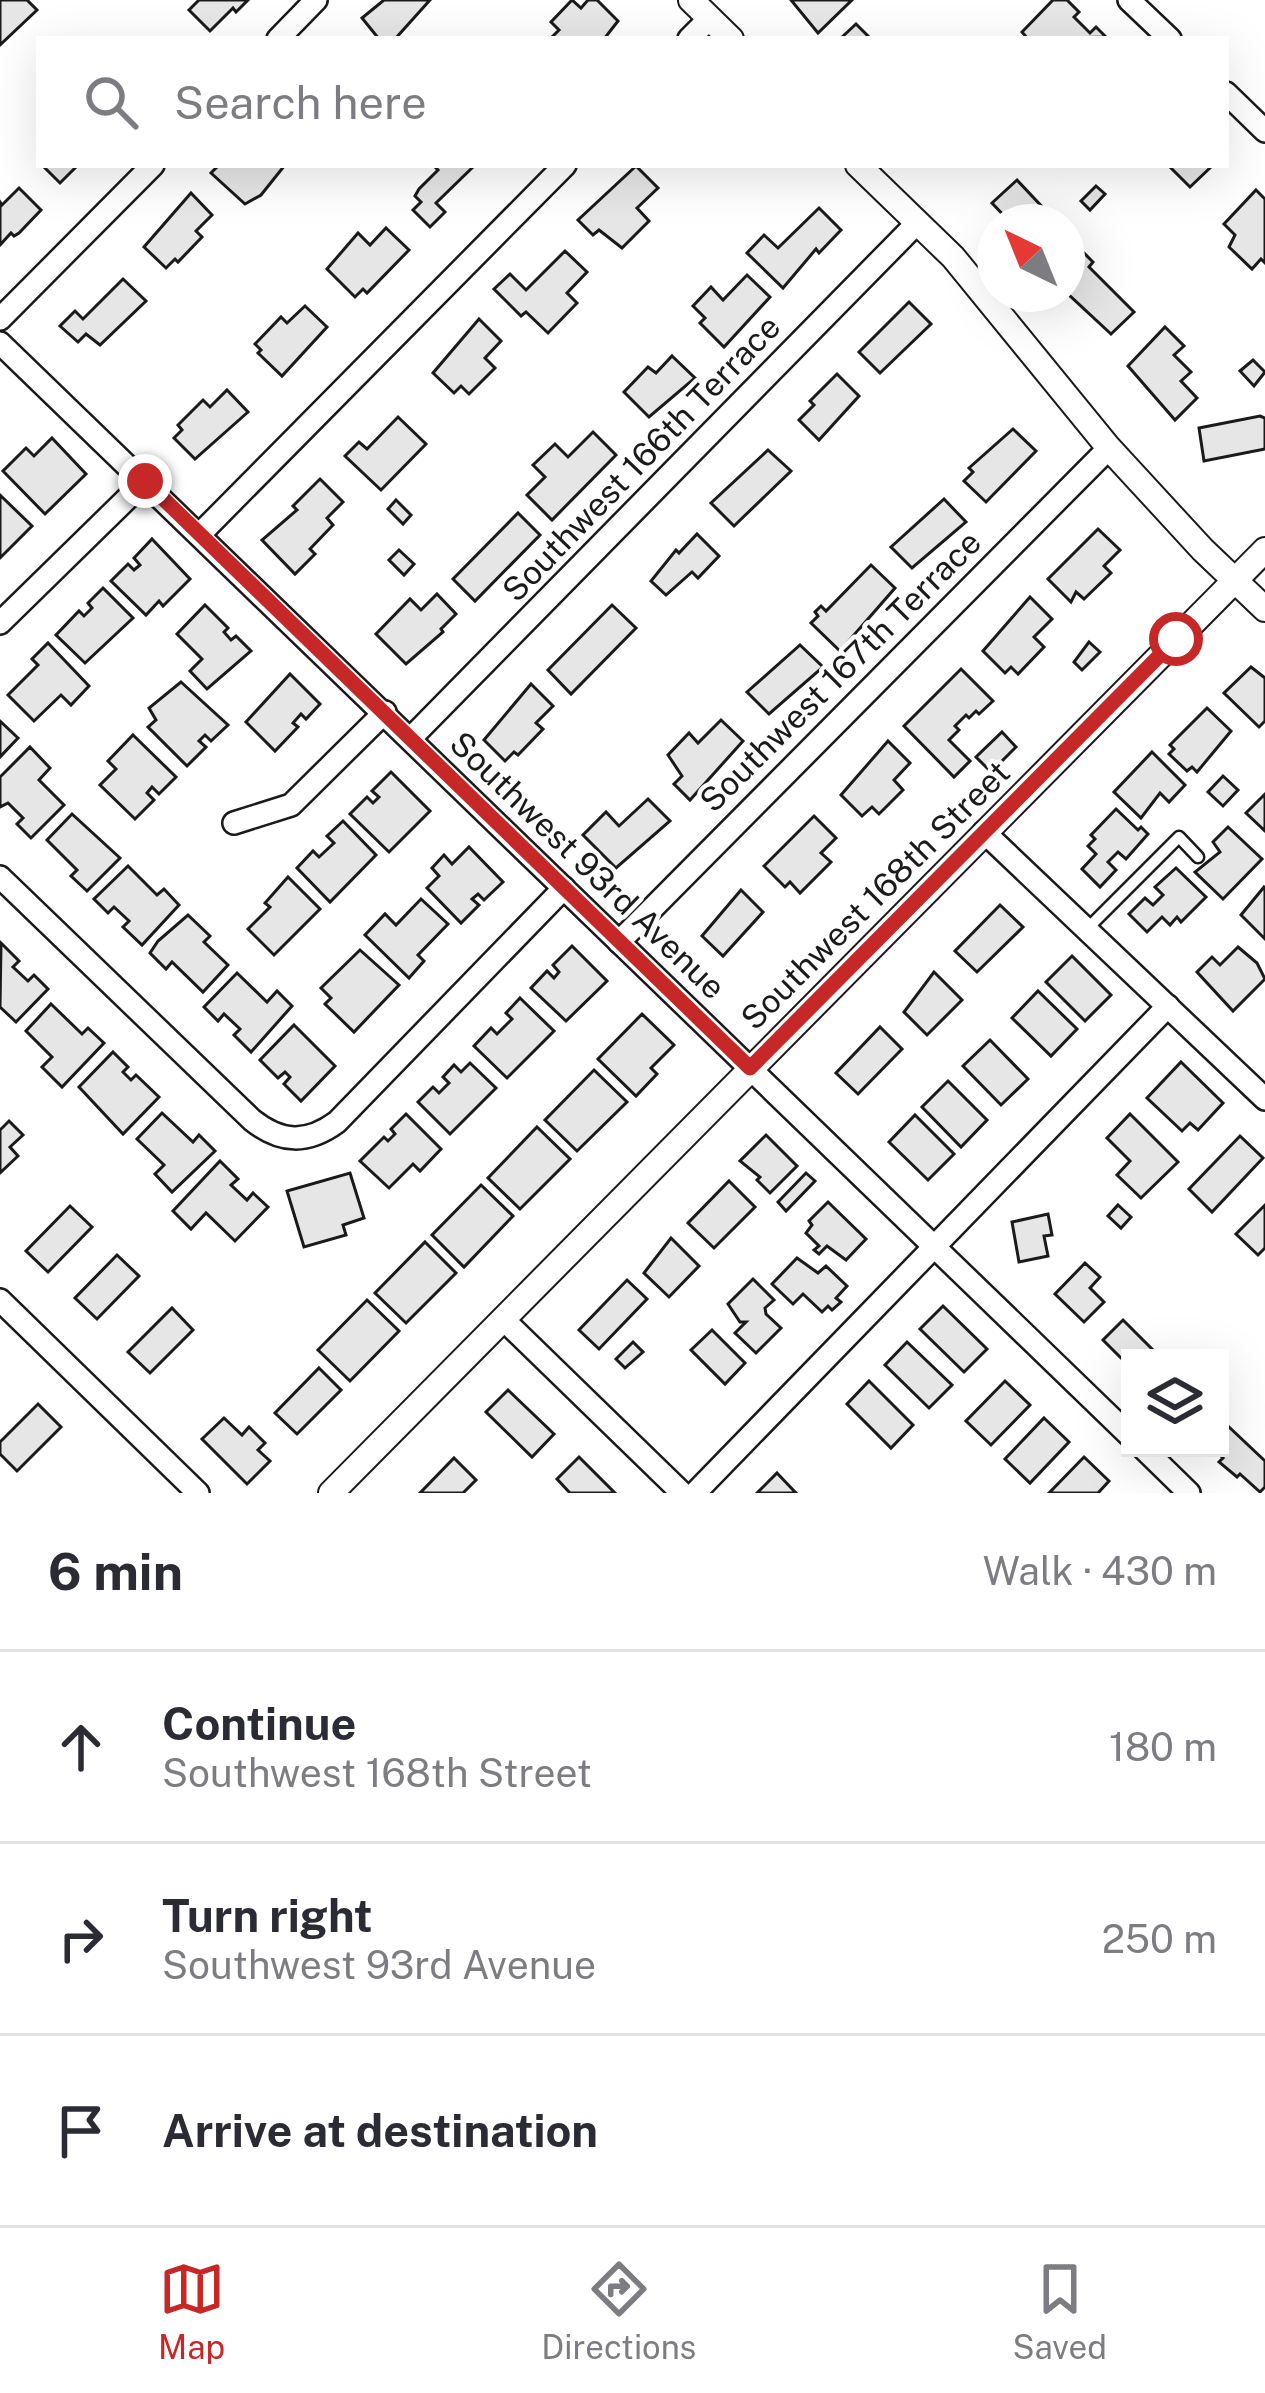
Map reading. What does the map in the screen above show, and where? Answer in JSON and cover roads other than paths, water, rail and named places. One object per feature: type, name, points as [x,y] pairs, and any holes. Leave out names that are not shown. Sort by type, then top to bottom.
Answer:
[{"type":"street","points":[[281,36],[316,0]]},
{"type":"street","points":[[1130,0],[1167,36]]},
{"type":"street","points":[[700,9],[728,36]]},
{"type":"street","points":[[1229,96],[1265,131]]},
{"type":"street","points":[[0,319],[150,168]]},
{"type":"street","points":[[200,534],[562,168]]},
{"type":"street","points":[[861,168],[952,257],[1109,448],[1265,609]]},
{"type":"street","name":"Southwest 166th Terrace","points":[[411,738],[917,223]]},
{"type":"street","name":"Southwest 93rd Avenue","points":[[0,343],[1121,1427]]},
{"type":"street","name":"Southwest 167th Terrace","points":[[619,942],[1109,448]]},
{"type":"street","points":[[0,623],[145,481]]},
{"type":"street","name":"Southwest 168th Street","points":[[331,1493],[1265,550]]},
{"type":"street","points":[[233,823],[291,805],[385,712]]},
{"type":"street","points":[[984,832],[1265,1099]]},
{"type":"street","points":[[0,877],[252,1120],[274,1136],[307,1138],[337,1122],[564,888]]},
{"type":"street","points":[[695,1493],[1168,1006]]},
{"type":"street","points":[[4,1312],[199,1493]]},
{"type":"street","points":[[503,1319],[682,1493]]},
{"type":"street","points":[[1152,1457],[1190,1493]]},
{"type":"lane","points":[[1087,929],[1179,837],[1198,857]]}]
